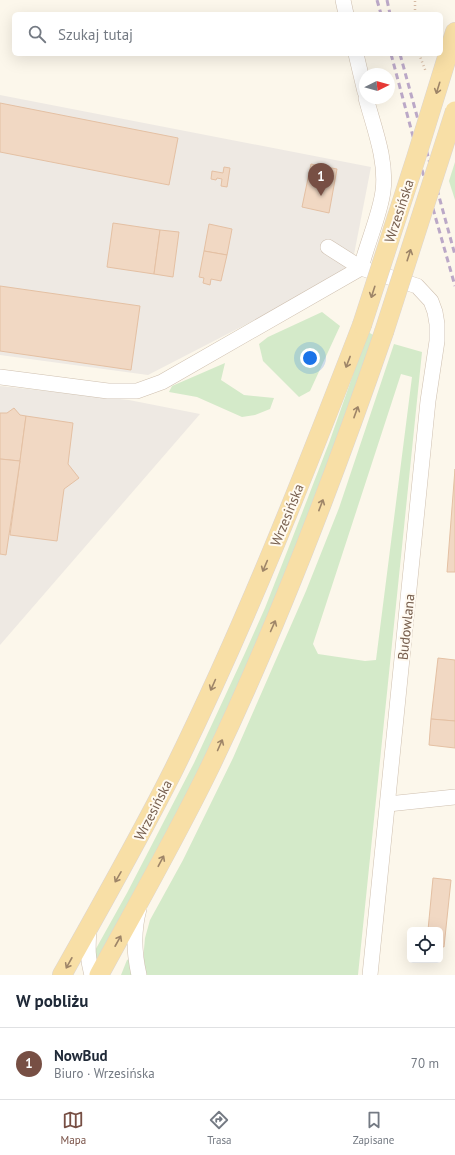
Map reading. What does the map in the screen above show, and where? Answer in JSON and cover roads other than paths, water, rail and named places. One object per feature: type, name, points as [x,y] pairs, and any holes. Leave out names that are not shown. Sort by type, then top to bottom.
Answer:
[{"type":"main road","name":"Wrzesińska","points":[[62,975],[132,852],[174,770],[208,698],[281,530],[362,325],[455,32]]},
{"type":"main road","name":"Wrzesińska","points":[[99,975],[209,769],[284,601],[343,448],[384,332],[455,111]]},
{"type":"street","points":[[343,0],[346,12]]},
{"type":"street","points":[[356,56],[359,68]]},
{"type":"street","points":[[0,377],[108,391],[137,391],[162,382],[361,268],[383,192],[381,157],[368,104]]},
{"type":"street","points":[[328,247],[361,268]]},
{"type":"street","name":"Budowlana","points":[[361,268],[417,286],[431,301],[437,324],[437,341],[428,401],[370,975]]},
{"type":"street","points":[[388,804],[455,797]]},
{"type":"street","points":[[138,975],[135,940],[138,911],[143,895]]},
{"type":"street","points":[[90,926],[87,953],[92,975]]},
{"type":"railway","points":[[377,0],[380,12]]},
{"type":"railway","points":[[387,0],[390,12]]},
{"type":"railway","points":[[392,56],[455,286]]},
{"type":"railway","points":[[401,56],[455,255]]},
{"type":"place","name":"NowBud","points":[[321,196]]}]
